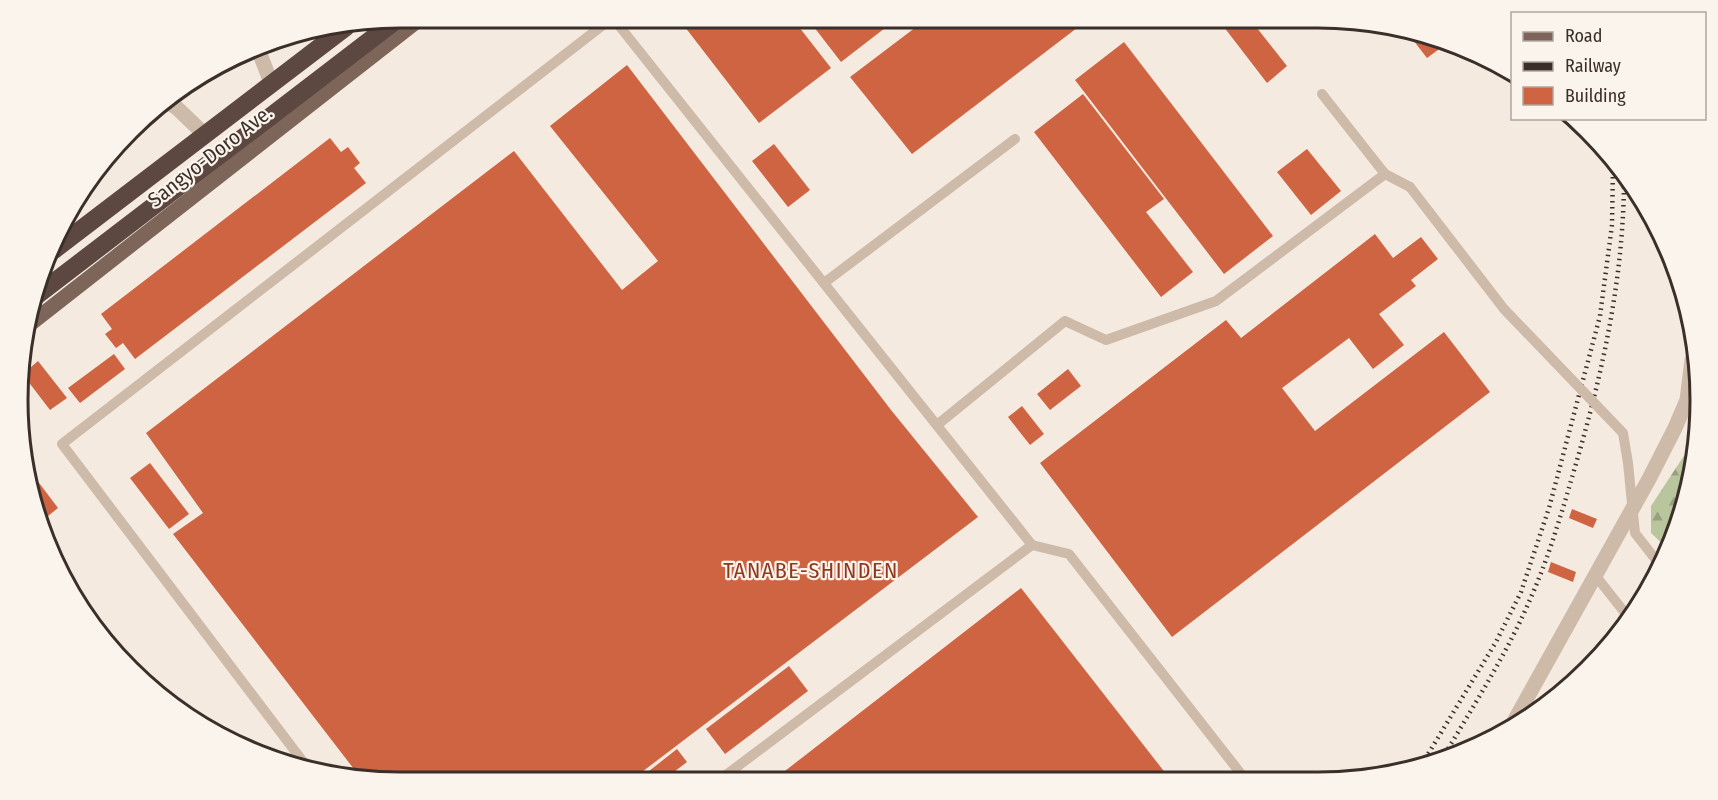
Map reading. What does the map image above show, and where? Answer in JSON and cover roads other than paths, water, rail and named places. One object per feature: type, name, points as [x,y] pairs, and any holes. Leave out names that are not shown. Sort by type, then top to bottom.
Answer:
[{"type":"highway","points":[[46,289],[385,29]]},
{"type":"highway","points":[[64,242],[336,35]]},
{"type":"main road","name":"Sangyo-Doro Ave.","points":[[38,318],[407,29]]},
{"type":"main road","name":"Sangyo-Doro Ave.","points":[[69,232],[328,36]]},
{"type":"street","points":[[261,56],[270,80]]},
{"type":"street","points":[[173,106],[201,131]]},
{"type":"street","points":[[1519,712],[1649,479],[1687,400],[1689,382]]},
{"type":"lane","points":[[300,758],[62,444],[598,29]]},
{"type":"lane","points":[[621,29],[1032,545],[1069,554],[1240,772]]},
{"type":"lane","points":[[1323,94],[1385,174],[1410,187],[1504,309],[1623,433],[1635,533],[1654,557]]},
{"type":"lane","points":[[824,283],[1015,139]]},
{"type":"lane","points":[[937,425],[1065,321],[1106,340],[1216,301],[1385,174]]},
{"type":"lane","points":[[730,772],[1032,545]]},
{"type":"lane","points":[[1595,575],[1623,611]]},
{"type":"railway","points":[[1428,755],[1496,642],[1521,592],[1549,508],[1600,316],[1612,225],[1613,174]]},
{"type":"railway","points":[[1449,747],[1523,616],[1559,520],[1593,403],[1609,331],[1620,258],[1624,189]]},
{"type":"district","name":"TANABE-SHINDEN","points":[[811,570]]}]
